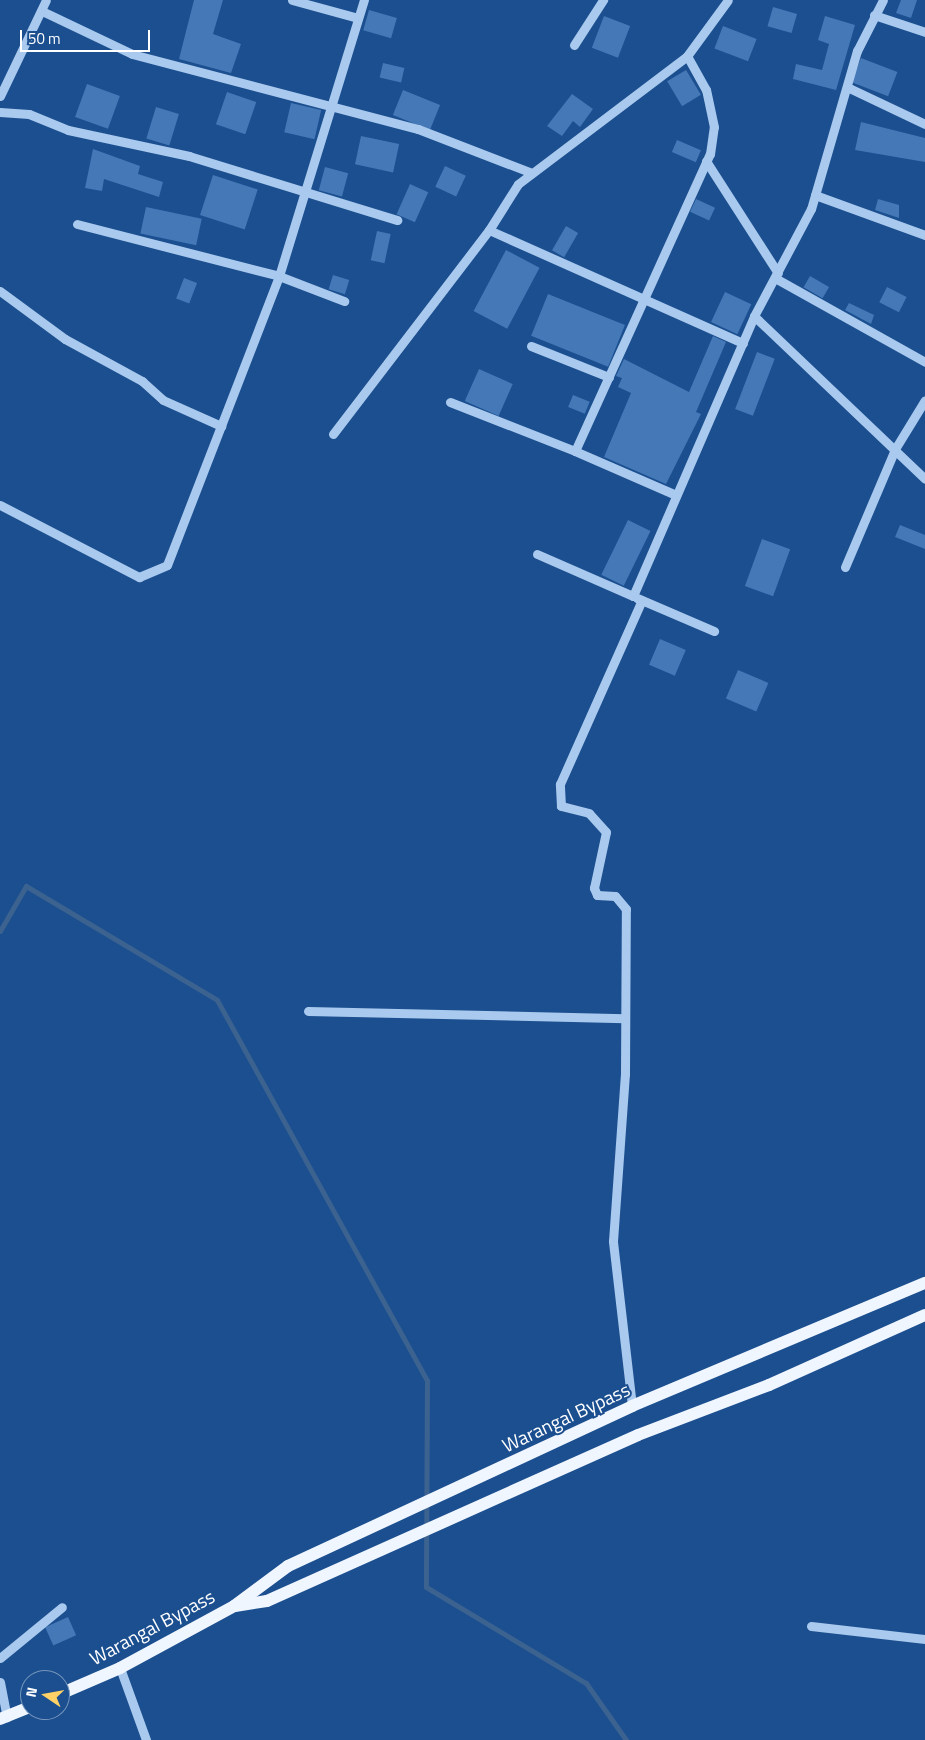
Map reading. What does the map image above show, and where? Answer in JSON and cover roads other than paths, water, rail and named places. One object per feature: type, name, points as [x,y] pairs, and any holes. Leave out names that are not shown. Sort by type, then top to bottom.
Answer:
[{"type":"main road","name":"Warangal Bypass","points":[[70,1690],[120,1668],[234,1606],[288,1566],[632,1406],[925,1283]]},
{"type":"main road","name":"Warangal Bypass","points":[[234,1606],[267,1601],[453,1519],[638,1434],[769,1386],[925,1315]]},
{"type":"main road","points":[[3,1718],[20,1711]]},
{"type":"street","points":[[0,96],[46,0]]},
{"type":"street","points":[[292,0],[358,18]]},
{"type":"street","points":[[0,505],[139,577],[167,565],[279,276],[303,191],[364,0]]},
{"type":"street","points":[[574,45],[603,0]]},
{"type":"street","points":[[333,434],[489,230],[518,184],[687,56],[728,0]]},
{"type":"street","points":[[633,596],[754,316],[777,275],[816,195],[857,50],[883,0]]},
{"type":"street","points":[[42,11],[132,54],[418,130],[532,173]]},
{"type":"street","points":[[874,15],[925,32]]},
{"type":"street","points":[[575,450],[706,161],[714,128],[706,90],[687,56]]},
{"type":"street","points":[[846,88],[925,124]]},
{"type":"street","points":[[0,112],[29,114],[68,130],[190,156],[397,220]]},
{"type":"street","points":[[706,161],[777,275],[925,362]]},
{"type":"street","points":[[816,195],[925,235]]},
{"type":"street","points":[[77,224],[279,276],[344,301]]},
{"type":"street","points":[[489,230],[643,301],[743,343]]},
{"type":"street","points":[[0,291],[65,339],[142,381],[163,400],[221,426]]},
{"type":"street","points":[[754,316],[925,479]]},
{"type":"street","points":[[531,346],[609,377]]},
{"type":"street","points":[[845,567],[895,449],[925,400]]},
{"type":"street","points":[[450,402],[575,450],[676,494]]},
{"type":"street","points":[[537,554],[714,631]]},
{"type":"street","points":[[632,1406],[613,1241],[626,1018],[626,909],[615,896],[597,895],[594,888],[606,832],[589,813],[561,806],[560,784],[642,600]]},
{"type":"street","points":[[308,1011],[626,1018]]},
{"type":"street","points":[[0,1658],[62,1607]]},
{"type":"street","points":[[811,1626],[925,1639]]},
{"type":"street","points":[[120,1668],[146,1740]]},
{"type":"street","points":[[0,1682],[3,1718]]},
{"type":"waterway","points":[[0,931],[26,886],[217,1000],[427,1380],[426,1587],[586,1683],[626,1740]]}]
